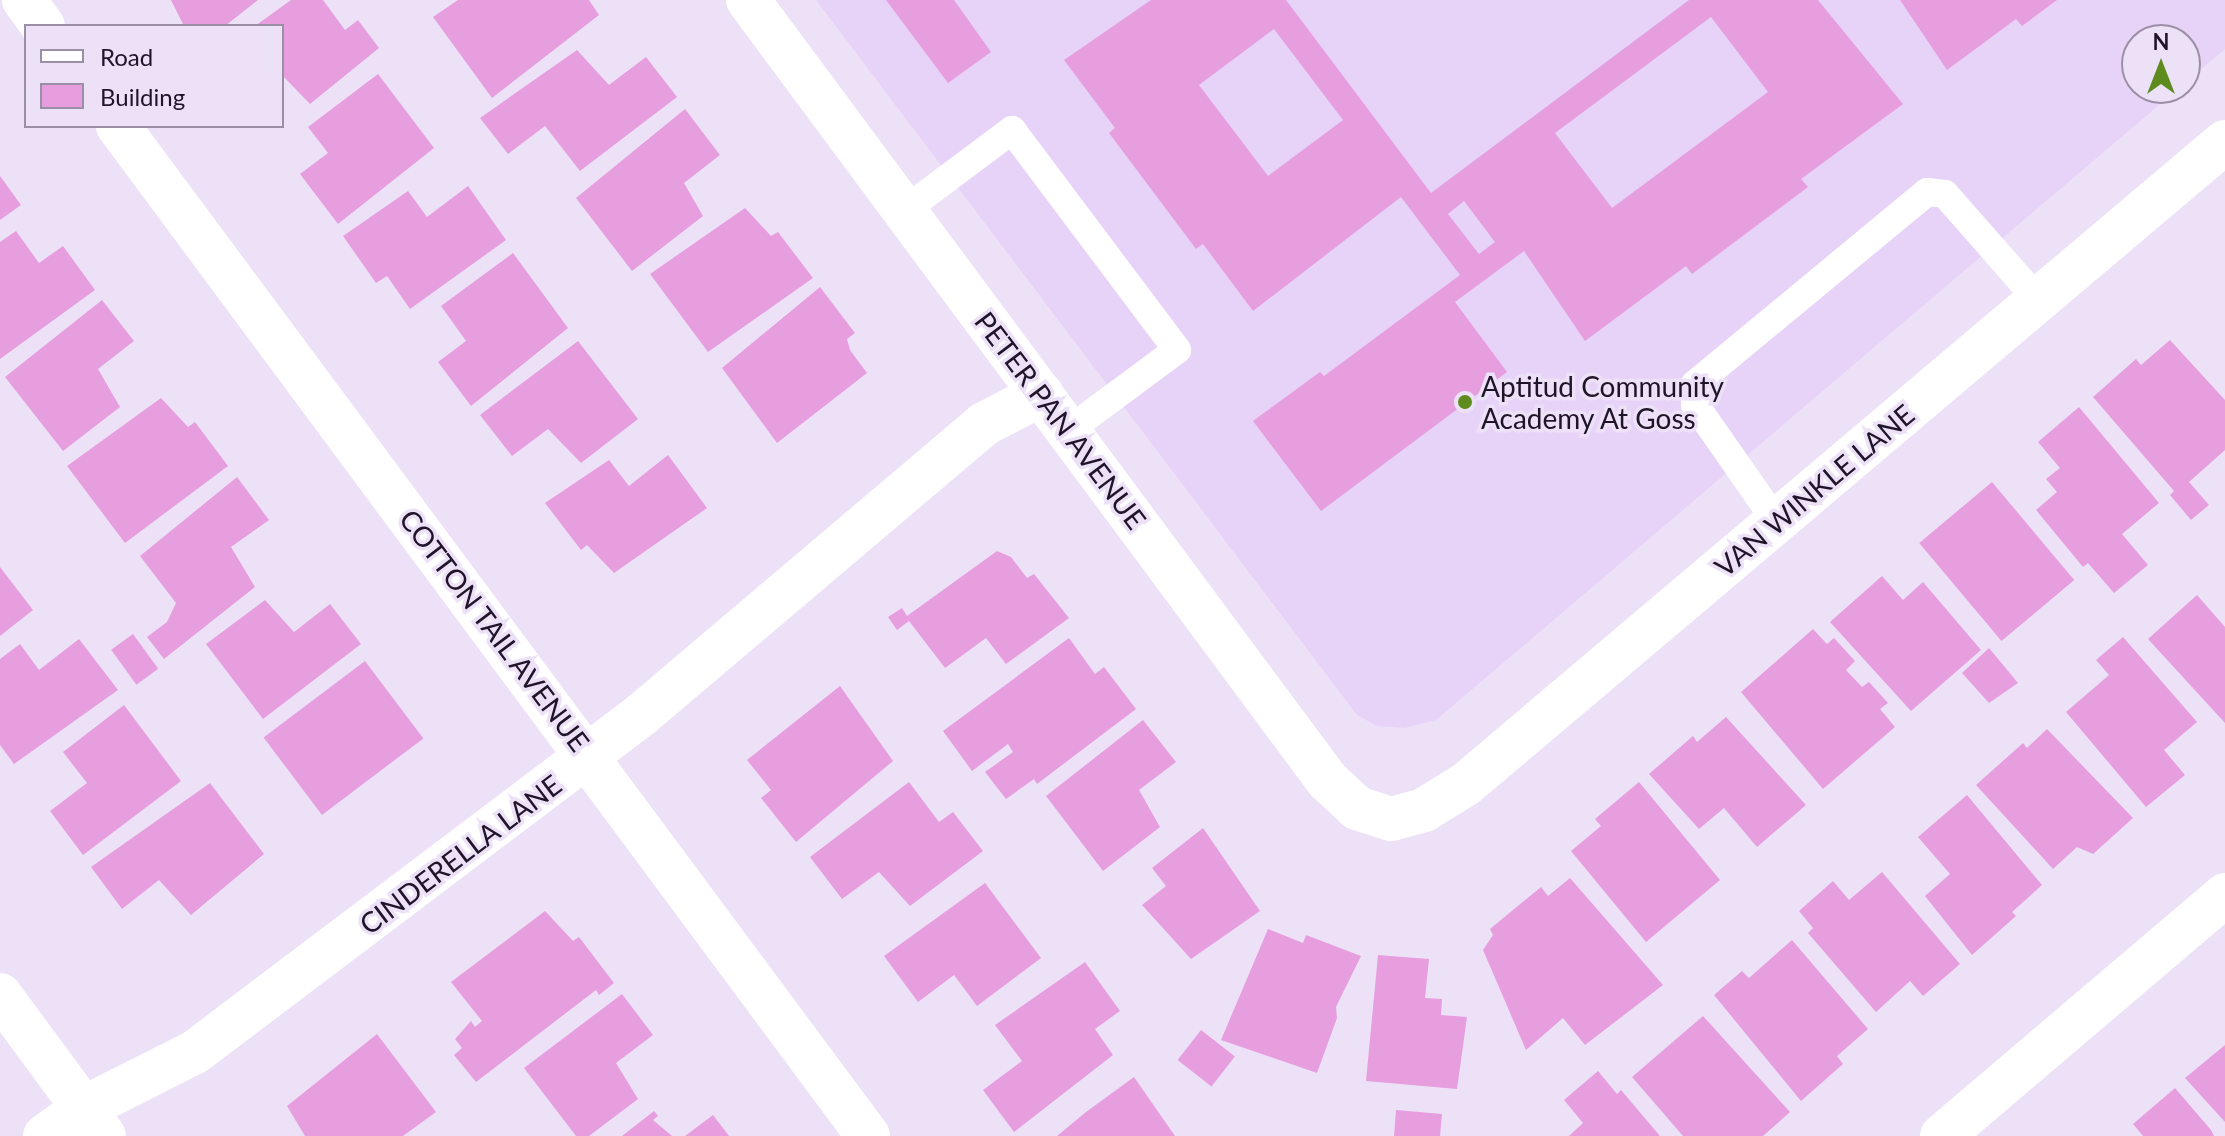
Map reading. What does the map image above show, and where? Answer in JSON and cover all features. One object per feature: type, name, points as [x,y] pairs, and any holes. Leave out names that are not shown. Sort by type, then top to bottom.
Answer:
[{"type":"street","points":[[24,0],[42,24]]},
{"type":"street","name":"PETER PAN AVENUE","points":[[748,0],[1327,780],[1357,808],[1391,819]]},
{"type":"street","name":"COTTON TAIL AVENUE","points":[[119,128],[589,756],[868,1136]]},
{"type":"street","name":"VAN WINKLE LANE","points":[[1391,819],[1424,810],[1466,784],[2225,142]]},
{"type":"street","name":"CINDERELLA LANE","points":[[45,1136],[94,1122],[195,1052],[589,756],[984,424],[1042,394]]},
{"type":"street","points":[[1942,1136],[2225,895]]},
{"type":"street","points":[[0,995],[94,1122]]},
{"type":"lane","points":[[905,210],[1012,130],[1177,350],[1069,430]]},
{"type":"lane","points":[[1776,521],[1695,405],[1695,384],[1927,192],[1945,194],[2039,301]]},
{"type":"shaded area","name":"Aptitud Community Academy At Goss","points":[[816,0],[2225,0],[2225,49],[2201,69],[2201,24],[2121,24],[2121,104],[2160,104],[1436,720],[1405,728],[1377,726],[1357,715]]},
{"type":"building","points":[[171,0],[258,0],[228,24],[183,24]]},
{"type":"building","points":[[291,0],[323,0],[345,30],[358,20],[379,48],[310,104],[284,77],[284,24],[258,24]]},
{"type":"building","points":[[458,0],[589,0],[599,15],[492,98],[433,17]]},
{"type":"building","points":[[886,0],[954,0],[991,52],[948,83]]},
{"type":"building","points":[[1151,0],[1286,0],[1431,193],[1689,0],[1818,0],[1903,104],[1801,179],[1808,187],[1692,274],[1686,266],[1585,341],[1524,251],[1455,302],[1507,372],[1321,511],[1253,421],[1320,372],[1324,376],[1460,275],[1401,197],[1253,311],[1203,244],[1196,249],[1109,133],[1115,128],[1064,60]],"holes":[[[1711,17],[1768,92],[1612,208],[1555,133]],[[1274,29],[1343,120],[1268,176],[1199,85]],[[1464,201],[1495,242],[1479,254],[1448,214]]]},
{"type":"building","points":[[1900,0],[2057,0],[2022,26],[2016,19],[1947,70]]},
{"type":"building","points":[[577,50],[609,85],[646,57],[677,97],[580,171],[545,126],[508,154],[480,118]]},
{"type":"building","points":[[378,74],[434,148],[338,224],[300,174],[328,153],[308,127]]},
{"type":"building","points":[[685,109],[720,155],[684,183],[703,216],[632,271],[576,198]]},
{"type":"building","points":[[0,176],[21,205],[0,220]]},
{"type":"building","points":[[468,186],[506,240],[410,309],[387,276],[376,283],[343,236],[408,191],[427,217]]},
{"type":"building","points":[[745,208],[771,236],[778,232],[813,278],[708,352],[650,274]]},
{"type":"building","points":[[16,231],[39,263],[63,246],[95,290],[0,359],[0,242]]},
{"type":"building","points":[[513,253],[568,328],[471,406],[438,362],[466,341],[441,306]]},
{"type":"building","points":[[820,287],[855,333],[847,339],[850,350],[867,373],[777,443],[722,368]]},
{"type":"building","points":[[102,300],[134,341],[98,369],[120,407],[63,451],[5,377]]},
{"type":"building","points":[[2170,340],[2225,400],[2225,450],[2189,482],[2209,505],[2191,520],[2170,495],[2174,491],[2093,397],[2136,359],[2141,365]]},
{"type":"building","points":[[578,341],[638,419],[581,463],[548,429],[512,456],[480,415]]},
{"type":"building","points":[[161,398],[188,427],[195,422],[228,466],[125,543],[67,466]]},
{"type":"building","points":[[2079,407],[2159,503],[2122,534],[2148,565],[2114,593],[2088,563],[2083,567],[2036,510],[2057,492],[2046,479],[2060,468],[2038,442]]},
{"type":"building","points":[[668,455],[707,508],[614,573],[587,545],[581,550],[545,503],[609,460],[629,486]]},
{"type":"building","points":[[237,477],[269,520],[231,547],[255,587],[164,659],[147,637],[167,622],[176,603],[140,556]]},
{"type":"building","points":[[1992,482],[2074,580],[2002,641],[1919,543]]},
{"type":"building","points":[[997,551],[1011,557],[1027,578],[1034,574],[1069,618],[1006,664],[986,638],[945,668],[909,621],[897,630],[888,617],[902,608],[907,616]]},
{"type":"building","points":[[0,567],[33,610],[0,636]]},
{"type":"building","points":[[1882,576],[1903,600],[1923,582],[1981,650],[1911,711],[1830,622]]},
{"type":"building","points":[[2197,595],[2225,627],[2225,723],[2148,639]]},
{"type":"building","points":[[265,600],[294,632],[330,604],[361,644],[263,719],[206,644]]},
{"type":"building","points":[[1813,629],[1827,644],[1834,638],[1855,661],[1846,670],[1862,687],[1869,682],[1888,703],[1880,709],[1895,727],[1823,789],[1741,692]]},
{"type":"building","points":[[133,634],[158,669],[136,685],[111,650]]},
{"type":"building","points":[[2123,637],[2197,722],[2164,750],[2185,775],[2146,807],[2066,712],[2109,675],[2096,660]]},
{"type":"building","points":[[1069,638],[1095,674],[1104,667],[1136,709],[1037,784],[1034,779],[1006,799],[985,772],[1013,752],[1008,744],[972,771],[943,731]]},
{"type":"building","points":[[79,639],[118,690],[14,764],[0,745],[0,659],[20,644],[39,670]]},
{"type":"building","points":[[1989,648],[2018,683],[1989,703],[1962,673]]},
{"type":"building","points":[[365,661],[423,738],[322,815],[264,737]]},
{"type":"building","points":[[840,686],[893,761],[796,842],[761,798],[771,790],[747,760]]},
{"type":"building","points":[[124,705],[181,781],[83,855],[50,811],[87,783],[63,752]]},
{"type":"building","points":[[1726,717],[1806,805],[1757,847],[1724,808],[1699,829],[1649,774],[1693,736],[1697,742]]},
{"type":"building","points":[[1143,720],[1176,762],[1139,790],[1160,827],[1103,871],[1046,796]]},
{"type":"building","points":[[2047,729],[2133,818],[2093,854],[2077,847],[2053,869],[1976,785],[2023,743],[2027,748]]},
{"type":"building","points":[[909,782],[939,822],[953,812],[983,851],[910,906],[879,872],[842,899],[810,857]]},
{"type":"building","points":[[1639,782],[1720,880],[1646,942],[1571,851],[1601,826],[1595,819]]},
{"type":"building","points":[[210,783],[264,854],[191,915],[159,880],[122,909],[91,867]]},
{"type":"building","points":[[1967,795],[2042,885],[2012,912],[2016,916],[1972,955],[1925,896],[1950,874],[1918,837]]},
{"type":"building","points":[[1203,828],[1260,911],[1191,959],[1142,905],[1166,886],[1152,868]]},
{"type":"building","points":[[1882,872],[1960,964],[1923,996],[1910,981],[1876,1012],[1808,933],[1813,928],[1799,911],[1833,881],[1849,900]]},
{"type":"building","points":[[1570,878],[1663,985],[1585,1045],[1563,1018],[1526,1050],[1483,950],[1493,935],[1490,929],[1541,887],[1548,896]]},
{"type":"building","points":[[985,883],[1041,958],[977,1006],[954,975],[918,1002],[884,956]]},
{"type":"building","points":[[545,911],[573,941],[579,937],[614,983],[599,995],[596,990],[476,1082],[454,1055],[462,1048],[455,1039],[471,1021],[475,1027],[482,1021],[451,982]]},
{"type":"building","points":[[1268,929],[1303,943],[1306,935],[1361,956],[1336,1007],[1337,1018],[1317,1073],[1221,1040]]},
{"type":"building","points":[[1792,940],[1868,1029],[1837,1056],[1843,1064],[1801,1101],[1714,995],[1742,971],[1749,978]]},
{"type":"building","points":[[1378,955],[1429,959],[1425,998],[1442,999],[1441,1015],[1467,1017],[1457,1089],[1366,1081]]},
{"type":"building","points":[[1085,962],[1120,1011],[1095,1029],[1113,1055],[1014,1132],[983,1090],[1022,1061],[995,1025]]},
{"type":"building","points":[[622,994],[653,1035],[616,1063],[638,1099],[589,1136],[576,1136],[524,1068]]},
{"type":"building","points":[[1703,1016],[1790,1112],[1763,1136],[1683,1136],[1632,1077]]},
{"type":"building","points":[[1201,1030],[1235,1056],[1211,1086],[1178,1060]]},
{"type":"building","points":[[377,1034],[436,1112],[403,1136],[305,1136],[287,1106]]},
{"type":"building","points":[[2225,1045],[2225,1122],[2185,1078]]},
{"type":"building","points":[[1598,1071],[1617,1094],[1621,1090],[1660,1136],[1569,1136],[1583,1123],[1564,1100]]},
{"type":"building","points":[[1134,1077],[1175,1136],[1057,1136],[1086,1112]]},
{"type":"building","points":[[2175,1088],[2214,1136],[2143,1136],[2133,1124]]},
{"type":"building","points":[[1396,1110],[1442,1114],[1440,1136],[1394,1136]]},
{"type":"building","points":[[654,1111],[658,1116],[653,1120],[672,1136],[622,1136]]},
{"type":"building","points":[[713,1115],[729,1136],[685,1136]]},
{"type":"place","name":"Aptitud Community Academy At Goss","points":[[1465,402]]}]
